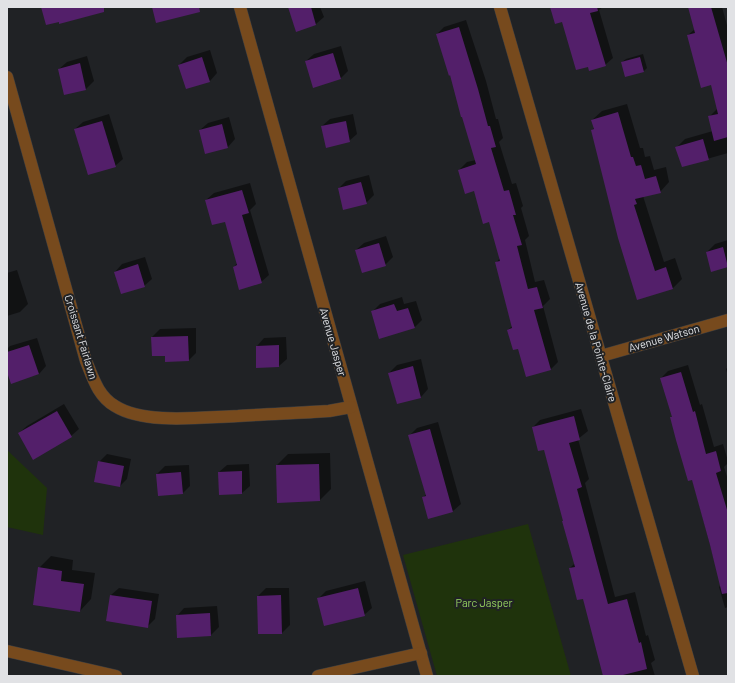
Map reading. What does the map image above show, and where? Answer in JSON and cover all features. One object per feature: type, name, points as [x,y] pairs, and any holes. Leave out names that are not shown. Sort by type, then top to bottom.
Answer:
[{"type":"street","name":"Avenue Jasper","points":[[240,7],[427,676]]},
{"type":"street","name":"Avenue de la Pointe-Claire","points":[[500,7],[693,676]]},
{"type":"street","name":"Croissant Fairlawn","points":[[7,76],[86,361],[97,388],[104,397],[124,411],[138,415],[158,417],[187,418],[329,411],[352,407]]},
{"type":"street","name":"Avenue Watson","points":[[601,356],[728,320]]},
{"type":"street","points":[[7,651],[116,676]]},
{"type":"street","points":[[318,676],[421,653]]},
{"type":"green space","points":[[7,450],[47,488],[43,535],[7,527]]},
{"type":"green space","name":"Parc Jasper","points":[[528,524],[571,676],[437,676],[403,555]]},
{"type":"building","points":[[41,7],[104,7],[104,12],[59,24],[59,22],[46,25]]},
{"type":"building","points":[[152,7],[199,7],[200,12],[156,23]]},
{"type":"building","points":[[288,7],[311,7],[316,25],[296,32]]},
{"type":"building","points":[[550,7],[597,7],[598,11],[590,13],[606,66],[589,71],[588,67],[576,70],[562,22],[555,24]]},
{"type":"building","points":[[688,7],[711,7],[728,66],[728,137],[714,141],[708,116],[718,114],[711,85],[701,88],[687,35],[695,33]]},
{"type":"building","points":[[459,27],[488,126],[490,126],[496,147],[491,148],[504,191],[509,190],[516,215],[513,215],[522,245],[517,246],[528,289],[537,287],[543,308],[534,310],[551,370],[526,377],[518,349],[513,350],[507,330],[512,328],[495,262],[500,261],[489,222],[483,224],[474,191],[465,194],[458,170],[476,164],[461,117],[450,75],[449,76],[436,34]]},
{"type":"building","points":[[333,53],[341,79],[313,88],[305,61]]},
{"type":"building","points":[[202,57],[210,82],[186,89],[178,65]]},
{"type":"building","points":[[640,57],[644,72],[625,77],[621,62]]},
{"type":"building","points":[[80,63],[86,90],[64,95],[58,69]]},
{"type":"building","points":[[618,112],[631,157],[633,157],[636,166],[641,165],[645,179],[656,176],[661,193],[635,199],[637,204],[634,205],[655,271],[666,267],[673,289],[637,300],[618,238],[591,130],[594,129],[591,120]]},
{"type":"building","points":[[102,121],[116,167],[88,175],[74,129]]},
{"type":"building","points":[[346,121],[350,142],[326,148],[321,126]]},
{"type":"building","points":[[222,124],[228,148],[205,154],[199,130]]},
{"type":"building","points":[[703,139],[709,160],[682,167],[675,147]]},
{"type":"building","points":[[361,182],[367,204],[343,210],[338,188]]},
{"type":"building","points":[[242,190],[249,213],[242,215],[262,283],[239,290],[233,267],[237,265],[225,222],[212,225],[205,200]]},
{"type":"building","points":[[379,243],[386,266],[362,273],[355,250]]},
{"type":"building","points":[[723,247],[728,267],[711,272],[706,252]]},
{"type":"building","points":[[138,264],[145,287],[121,294],[114,272]]},
{"type":"building","points":[[394,304],[397,311],[408,308],[415,328],[379,339],[371,311]]},
{"type":"building","points":[[188,336],[189,361],[165,362],[165,356],[152,356],[151,337]]},
{"type":"building","points":[[29,345],[39,374],[11,384],[7,372],[7,352]]},
{"type":"building","points":[[279,345],[279,367],[256,368],[256,346]]},
{"type":"building","points":[[413,366],[421,398],[397,404],[388,373]]},
{"type":"building","points":[[681,372],[693,412],[695,411],[706,454],[716,451],[721,471],[716,473],[728,513],[728,593],[722,594],[692,480],[688,481],[670,417],[672,417],[660,378]]},
{"type":"building","points":[[57,411],[72,437],[33,460],[18,433]]},
{"type":"building","points":[[574,416],[580,440],[569,443],[582,487],[577,489],[608,604],[627,599],[639,643],[641,642],[647,669],[619,676],[603,676],[583,599],[577,600],[569,568],[575,567],[544,450],[538,451],[532,427]]},
{"type":"building","points":[[430,429],[453,512],[428,519],[422,497],[426,496],[408,435]]},
{"type":"building","points":[[98,461],[124,466],[120,487],[94,482]]},
{"type":"building","points":[[319,464],[320,501],[277,503],[276,465]]},
{"type":"building","points":[[242,471],[242,494],[219,495],[218,472]]},
{"type":"building","points":[[181,472],[183,494],[158,496],[156,474]]},
{"type":"building","points":[[38,567],[62,571],[61,581],[84,584],[80,612],[33,605]]},
{"type":"building","points":[[358,588],[365,616],[324,626],[317,598]]},
{"type":"building","points":[[110,595],[152,601],[148,628],[106,621]]},
{"type":"building","points":[[281,595],[282,634],[258,634],[257,596]]},
{"type":"building","points":[[210,613],[211,636],[177,638],[176,615]]}]
